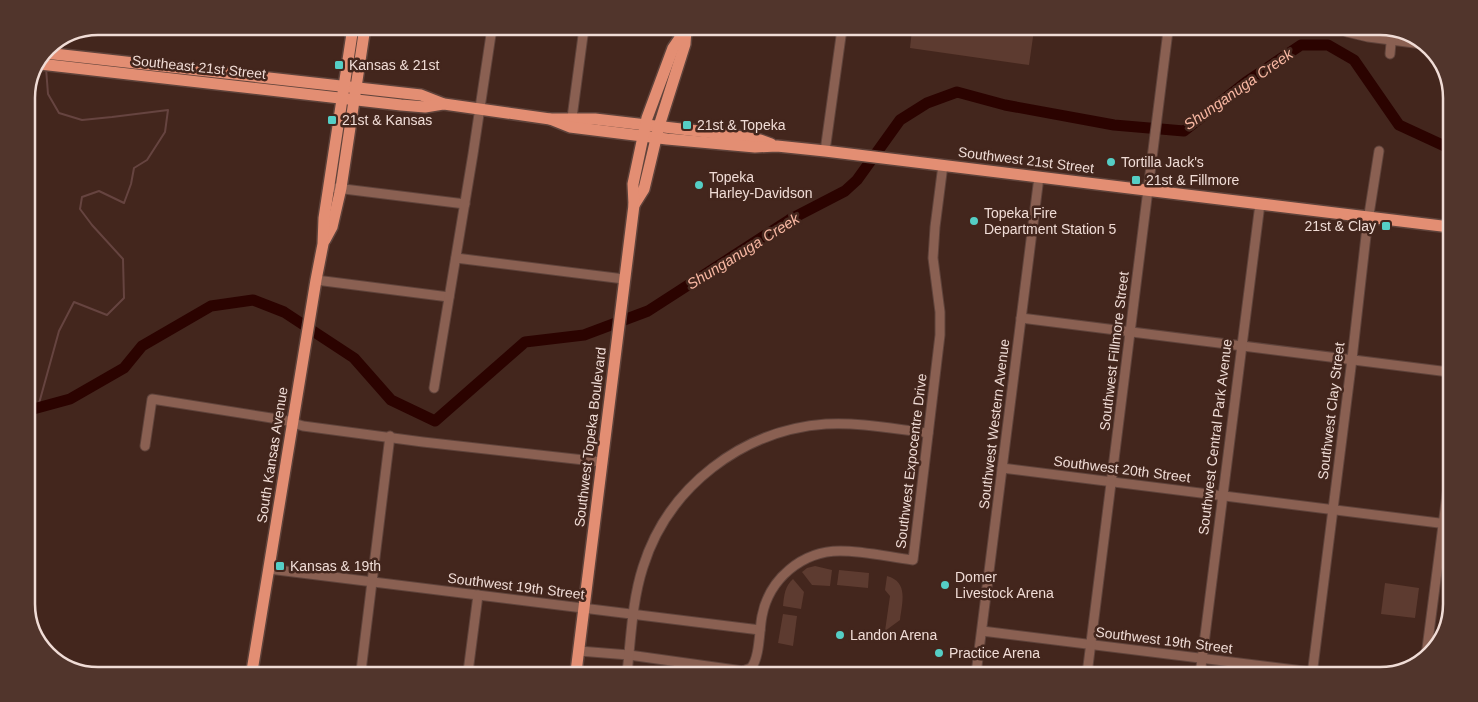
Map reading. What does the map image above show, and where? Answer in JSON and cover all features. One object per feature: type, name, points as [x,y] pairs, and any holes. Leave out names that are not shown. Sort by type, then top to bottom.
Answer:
[{"type":"main road","name":"South Kansas Avenue","points":[[253,667],[313,296],[323,244],[332,227],[343,92],[352,35]]},
{"type":"main road","name":"South Kansas Avenue","points":[[335,187],[355,94],[364,35]]},
{"type":"main road","name":"Southwest Topeka Boulevard","points":[[577,667],[634,206],[633,184],[646,124],[660,81],[673,48],[682,35]]},
{"type":"main road","name":"Southwest Topeka Boulevard","points":[[634,206],[644,189],[659,126],[686,44],[686,35]]},
{"type":"main road","name":"Southeast 21st Street","points":[[52,56],[71,62]]},
{"type":"main road","name":"Southeast 21st Street","points":[[46,64],[71,62],[355,94]]},
{"type":"main road","name":"Southwest 21st Street","points":[[355,94],[421,95],[444,104],[550,119],[656,138],[825,151],[1443,226]]},
{"type":"main road","name":"Southwest 21st Street","points":[[571,123],[595,119],[646,124],[760,140],[777,146]]},
{"type":"street","points":[[434,388],[491,35]]},
{"type":"street","points":[[571,123],[583,35]]},
{"type":"street","points":[[825,151],[841,35]]},
{"type":"street","name":"Southwest Fillmore Street","points":[[1089,667],[1168,35]]},
{"type":"street","points":[[1360,35],[1368,37],[1392,36],[1390,54]]},
{"type":"street","name":"Southwest Clay Street","points":[[1313,667],[1368,217],[1379,151]]},
{"type":"street","name":"Southwest Expocentre Drive","points":[[752,667],[766,601],[775,585],[789,570],[807,558],[840,551],[913,560],[940,335],[940,312],[933,258],[943,165]]},
{"type":"street","name":"Southwest Western Avenue","points":[[977,667],[1039,176]]},
{"type":"street","points":[[335,187],[465,204]]},
{"type":"street","name":"Southwest Central Park Avenue","points":[[1201,667],[1260,204]]},
{"type":"street","points":[[456,258],[624,279]]},
{"type":"street","points":[[316,280],[449,297]]},
{"type":"street","points":[[1021,318],[1443,371]]},
{"type":"street","points":[[145,446],[152,399],[284,420],[304,426],[390,436],[423,442],[602,462]]},
{"type":"street","points":[[628,667],[637,588],[655,538],[665,519],[678,502],[708,471],[729,455],[753,442],[773,434],[820,424],[858,424],[928,433]]},
{"type":"street","points":[[361,667],[390,436]]},
{"type":"street","name":"Southwest 20th Street","points":[[1002,468],[1443,523]]},
{"type":"street","points":[[1428,644],[1443,537]]},
{"type":"street","name":"Southwest 19th Street","points":[[269,569],[760,630]]},
{"type":"street","points":[[469,667],[478,595]]},
{"type":"street","name":"Southwest 19th Street","points":[[982,631],[1264,667]]},
{"type":"street","name":"Southwest Expocentre Drive","points":[[579,650],[714,667]]},
{"type":"shaded area","points":[[911,35],[1033,35],[1029,65],[910,48]]},
{"type":"shaded area","points":[[815,566],[832,570],[830,586],[812,585],[802,572],[807,568]]},
{"type":"shaded area","points":[[839,570],[869,573],[868,588],[837,585]]},
{"type":"shaded area","points":[[887,576],[899,583],[903,600],[900,620],[885,631],[890,596],[885,590]]},
{"type":"shaded area","points":[[793,579],[804,592],[801,609],[783,606],[784,594]]},
{"type":"shaded area","points":[[1385,583],[1419,588],[1415,618],[1381,614]]},
{"type":"shaded area","points":[[783,614],[797,616],[793,646],[778,643]]},
{"type":"waterway","name":"Shunganuga Creek","points":[[35,409],[70,399],[124,368],[142,346],[211,306],[253,300],[284,312],[354,358],[391,400],[435,421],[525,342],[584,335],[648,311],[789,220],[845,191],[857,180],[900,120],[927,103],[957,92],[1005,105],[1114,125],[1184,131],[1246,82],[1301,45],[1328,45],[1354,60],[1399,125],[1443,145]]},
{"type":"waterway","points":[[38,407],[59,331],[74,302],[107,315],[124,298],[123,259],[80,209],[82,197],[99,191],[124,203],[131,184],[134,168],[147,160],[165,132],[168,110],[82,120],[59,113],[48,94],[46,68]]},
{"type":"place","name":"Kansas & 21st","points":[[339,65]]},
{"type":"place","name":"21st & Kansas","points":[[332,120]]},
{"type":"place","name":"21st & Topeka","points":[[687,125]]},
{"type":"place","name":"Tortilla Jack's","points":[[1111,162]]},
{"type":"place","name":"21st & Fillmore","points":[[1136,180]]},
{"type":"place","name":"Topeka Harley-Davidson","points":[[699,185]]},
{"type":"place","name":"Topeka Fire Department Station 5","points":[[974,221]]},
{"type":"place","name":"21st & Clay","points":[[1386,226]]},
{"type":"place","name":"Kansas & 19th","points":[[280,566]]},
{"type":"place","name":"Domer Livestock Arena","points":[[945,585]]},
{"type":"place","name":"Landon Arena","points":[[840,635]]},
{"type":"place","name":"Practice Arena","points":[[939,653]]}]
